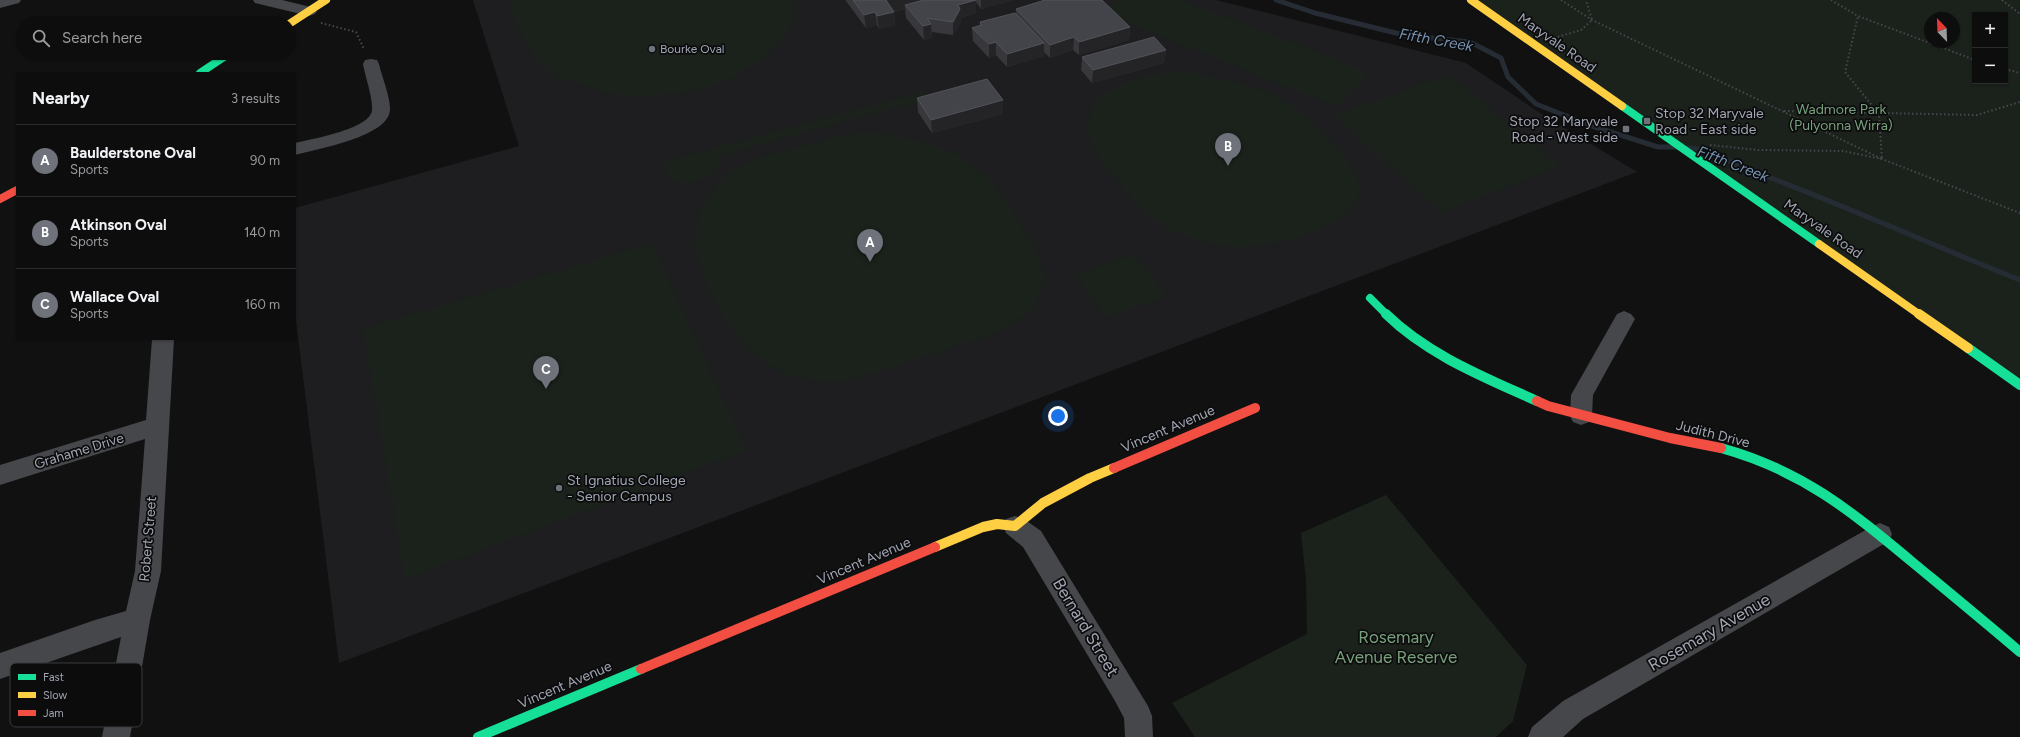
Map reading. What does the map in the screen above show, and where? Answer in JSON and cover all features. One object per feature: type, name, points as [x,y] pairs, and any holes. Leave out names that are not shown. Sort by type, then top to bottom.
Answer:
[{"type":"street","points":[[0,3],[13,0]]},
{"type":"street","points":[[262,0],[304,9]]},
{"type":"street","points":[[288,16],[326,0]]},
{"type":"street","name":"Maryvale Road","points":[[1471,0],[2020,385]]},
{"type":"street","points":[[296,17],[304,9]]},
{"type":"street","points":[[202,72],[220,60]]},
{"type":"street","points":[[217,72],[235,60]]},
{"type":"street","points":[[296,149],[366,128],[377,118],[381,109],[371,64]]},
{"type":"street","points":[[0,199],[16,191]]},
{"type":"street","name":"Judith Drive","points":[[1370,298],[1399,326],[1419,340],[1472,372],[1548,406],[1581,416],[1670,438],[1728,450],[1774,466],[1808,482],[1838,502],[1880,534],[2020,652]]},
{"type":"street","points":[[1581,416],[1582,394],[1624,319]]},
{"type":"street","name":"Robert Street","points":[[129,663],[136,620],[148,571],[162,340]]},
{"type":"street","name":"Vincent Avenue","points":[[478,737],[983,527],[997,524],[1015,526],[1043,503],[1090,478],[1255,408]]},
{"type":"street","name":"Grahame Drive","points":[[0,475],[157,426]]},
{"type":"street","name":"Bernard Street","points":[[1015,526],[1032,539],[1122,685],[1138,716],[1139,737]]},
{"type":"street","name":"Rosemary Avenue","points":[[1542,737],[1573,710],[1880,534]]},
{"type":"street","points":[[0,666],[95,632],[136,620]]},
{"type":"street","name":"Robert Street","points":[[116,737],[118,727]]},
{"type":"path","points":[[1561,0],[1592,20],[1882,159],[2020,212]]},
{"type":"path","points":[[1586,0],[1592,20]]},
{"type":"path","points":[[1830,0],[1858,16],[1972,59]]},
{"type":"path","points":[[2002,0],[2020,14]]},
{"type":"path","points":[[304,9],[356,32],[371,64]]},
{"type":"path","points":[[1858,16],[1845,72],[1879,114],[1882,159]]},
{"type":"path","points":[[1534,44],[1581,30],[1592,20]]},
{"type":"path","points":[[2008,70],[2020,74]]},
{"type":"path","points":[[1782,111],[1977,115],[2020,102]]},
{"type":"path","points":[[1672,141],[1758,150],[1843,151],[1882,159]]},
{"type":"shaded area","name":"St Ignatius College - Senior Campus","points":[[473,0],[1216,0],[1466,63],[1537,111],[1637,172],[339,663],[296,321],[296,208],[519,146]]},
{"type":"green space","name":"Bourke Oval","points":[[509,0],[794,0],[791,25],[782,40],[764,58],[742,72],[724,82],[698,90],[641,97],[612,94],[558,77],[538,61],[519,32]]},
{"type":"green space","points":[[1118,0],[1181,0],[1369,72],[1337,107],[1100,12]]},
{"type":"green space","name":"Wadmore Park (Pulyonna Wirra)","points":[[1471,0],[2020,0],[2020,385]]},
{"type":"green space","points":[[1182,72],[1218,78],[1254,88],[1276,97],[1302,114],[1334,143],[1347,160],[1356,176],[1359,191],[1355,204],[1350,210],[1330,225],[1306,235],[1285,241],[1256,246],[1241,247],[1212,244],[1183,235],[1164,227],[1157,222],[1130,196],[1100,158],[1090,140],[1088,126],[1091,111],[1099,100],[1110,90],[1123,83],[1138,78]]},
{"type":"green space","points":[[1449,75],[1561,166],[1441,212],[1333,115]]},
{"type":"green space","points":[[922,92],[927,99],[718,156],[722,165],[712,176],[685,184],[669,180],[662,162]]},
{"type":"green space","points":[[861,132],[880,133],[931,144],[951,151],[967,161],[991,181],[1016,217],[1035,249],[1045,275],[1039,296],[1032,309],[1011,324],[988,336],[878,372],[841,381],[818,381],[789,376],[765,362],[749,349],[726,321],[705,280],[695,246],[699,214],[721,181],[736,168],[754,159],[846,134]]},
{"type":"green space","points":[[652,243],[746,450],[405,579],[363,329]]},
{"type":"green space","points":[[1134,255],[1167,296],[1107,318],[1076,274]]},
{"type":"green space","name":"Rosemary Avenue Reserve","points":[[1386,495],[1527,665],[1513,721],[1496,737],[1195,737],[1172,703],[1307,634],[1306,580],[1301,533]]},
{"type":"building","points":[[853,0],[886,0],[894,12],[877,16],[875,12],[864,15]]},
{"type":"building","points":[[924,0],[976,0],[958,5],[960,9],[953,22],[927,18],[931,24],[923,26],[905,5]]},
{"type":"building","points":[[1045,0],[1102,0],[1130,27],[1079,42],[1074,37],[1050,45],[1016,9]]},
{"type":"building","points":[[1015,13],[1044,43],[1007,54],[996,42],[989,44],[972,28],[981,25],[980,22]]},
{"type":"building","points":[[1154,37],[1166,50],[1093,70],[1082,57]]},
{"type":"building","points":[[987,79],[1003,100],[931,120],[917,98]]},
{"type":"waterway","name":"Fifth Creek","points":[[1276,0],[1315,13],[1404,35],[1470,42],[1501,58],[1508,77],[1536,104],[1592,126],[1658,147],[1677,147]]},
{"type":"waterway","name":"Fifth Creek","points":[[1688,148],[1703,150],[2020,280]]},
{"type":"traffic: fast","points":[[202,72],[220,60]]},
{"type":"traffic: fast","points":[[1622,106],[1819,244]]},
{"type":"traffic: fast","points":[[1370,298],[1399,326],[1414,338],[1465,368],[1537,401]]},
{"type":"traffic: fast","points":[[1968,348],[2020,385]]},
{"type":"traffic: fast","points":[[1721,448],[1749,456],[1776,467],[1802,480],[1850,511],[2020,652]]},
{"type":"traffic: fast","points":[[478,737],[641,669]]},
{"type":"traffic: slow","points":[[296,19],[326,0]]},
{"type":"traffic: slow","points":[[1471,0],[1622,106]]},
{"type":"traffic: slow","points":[[1819,244],[1968,348]]},
{"type":"traffic: slow","points":[[935,547],[983,527],[997,524],[1015,526],[1043,503],[1090,478],[1114,468]]},
{"type":"traffic: jam","points":[[0,199],[16,191]]},
{"type":"traffic: jam","points":[[1537,401],[1548,406],[1670,438],[1721,448]]},
{"type":"traffic: jam","points":[[1114,468],[1255,408]]},
{"type":"traffic: jam","points":[[641,669],[935,547]]},
{"type":"place","name":"Bourke Oval","points":[[652,49]]},
{"type":"place","name":"Stop 32 Maryvale Road - East side","points":[[1647,121]]},
{"type":"place","name":"Stop 32 Maryvale Road - West side","points":[[1626,129]]},
{"type":"place","name":"Atkinson Oval","points":[[1228,166]]},
{"type":"place","name":"Baulderstone Oval","points":[[870,262]]},
{"type":"place","name":"Wallace Oval","points":[[546,389]]},
{"type":"place","name":"St Ignatius College - Senior Campus","points":[[559,488]]}]
